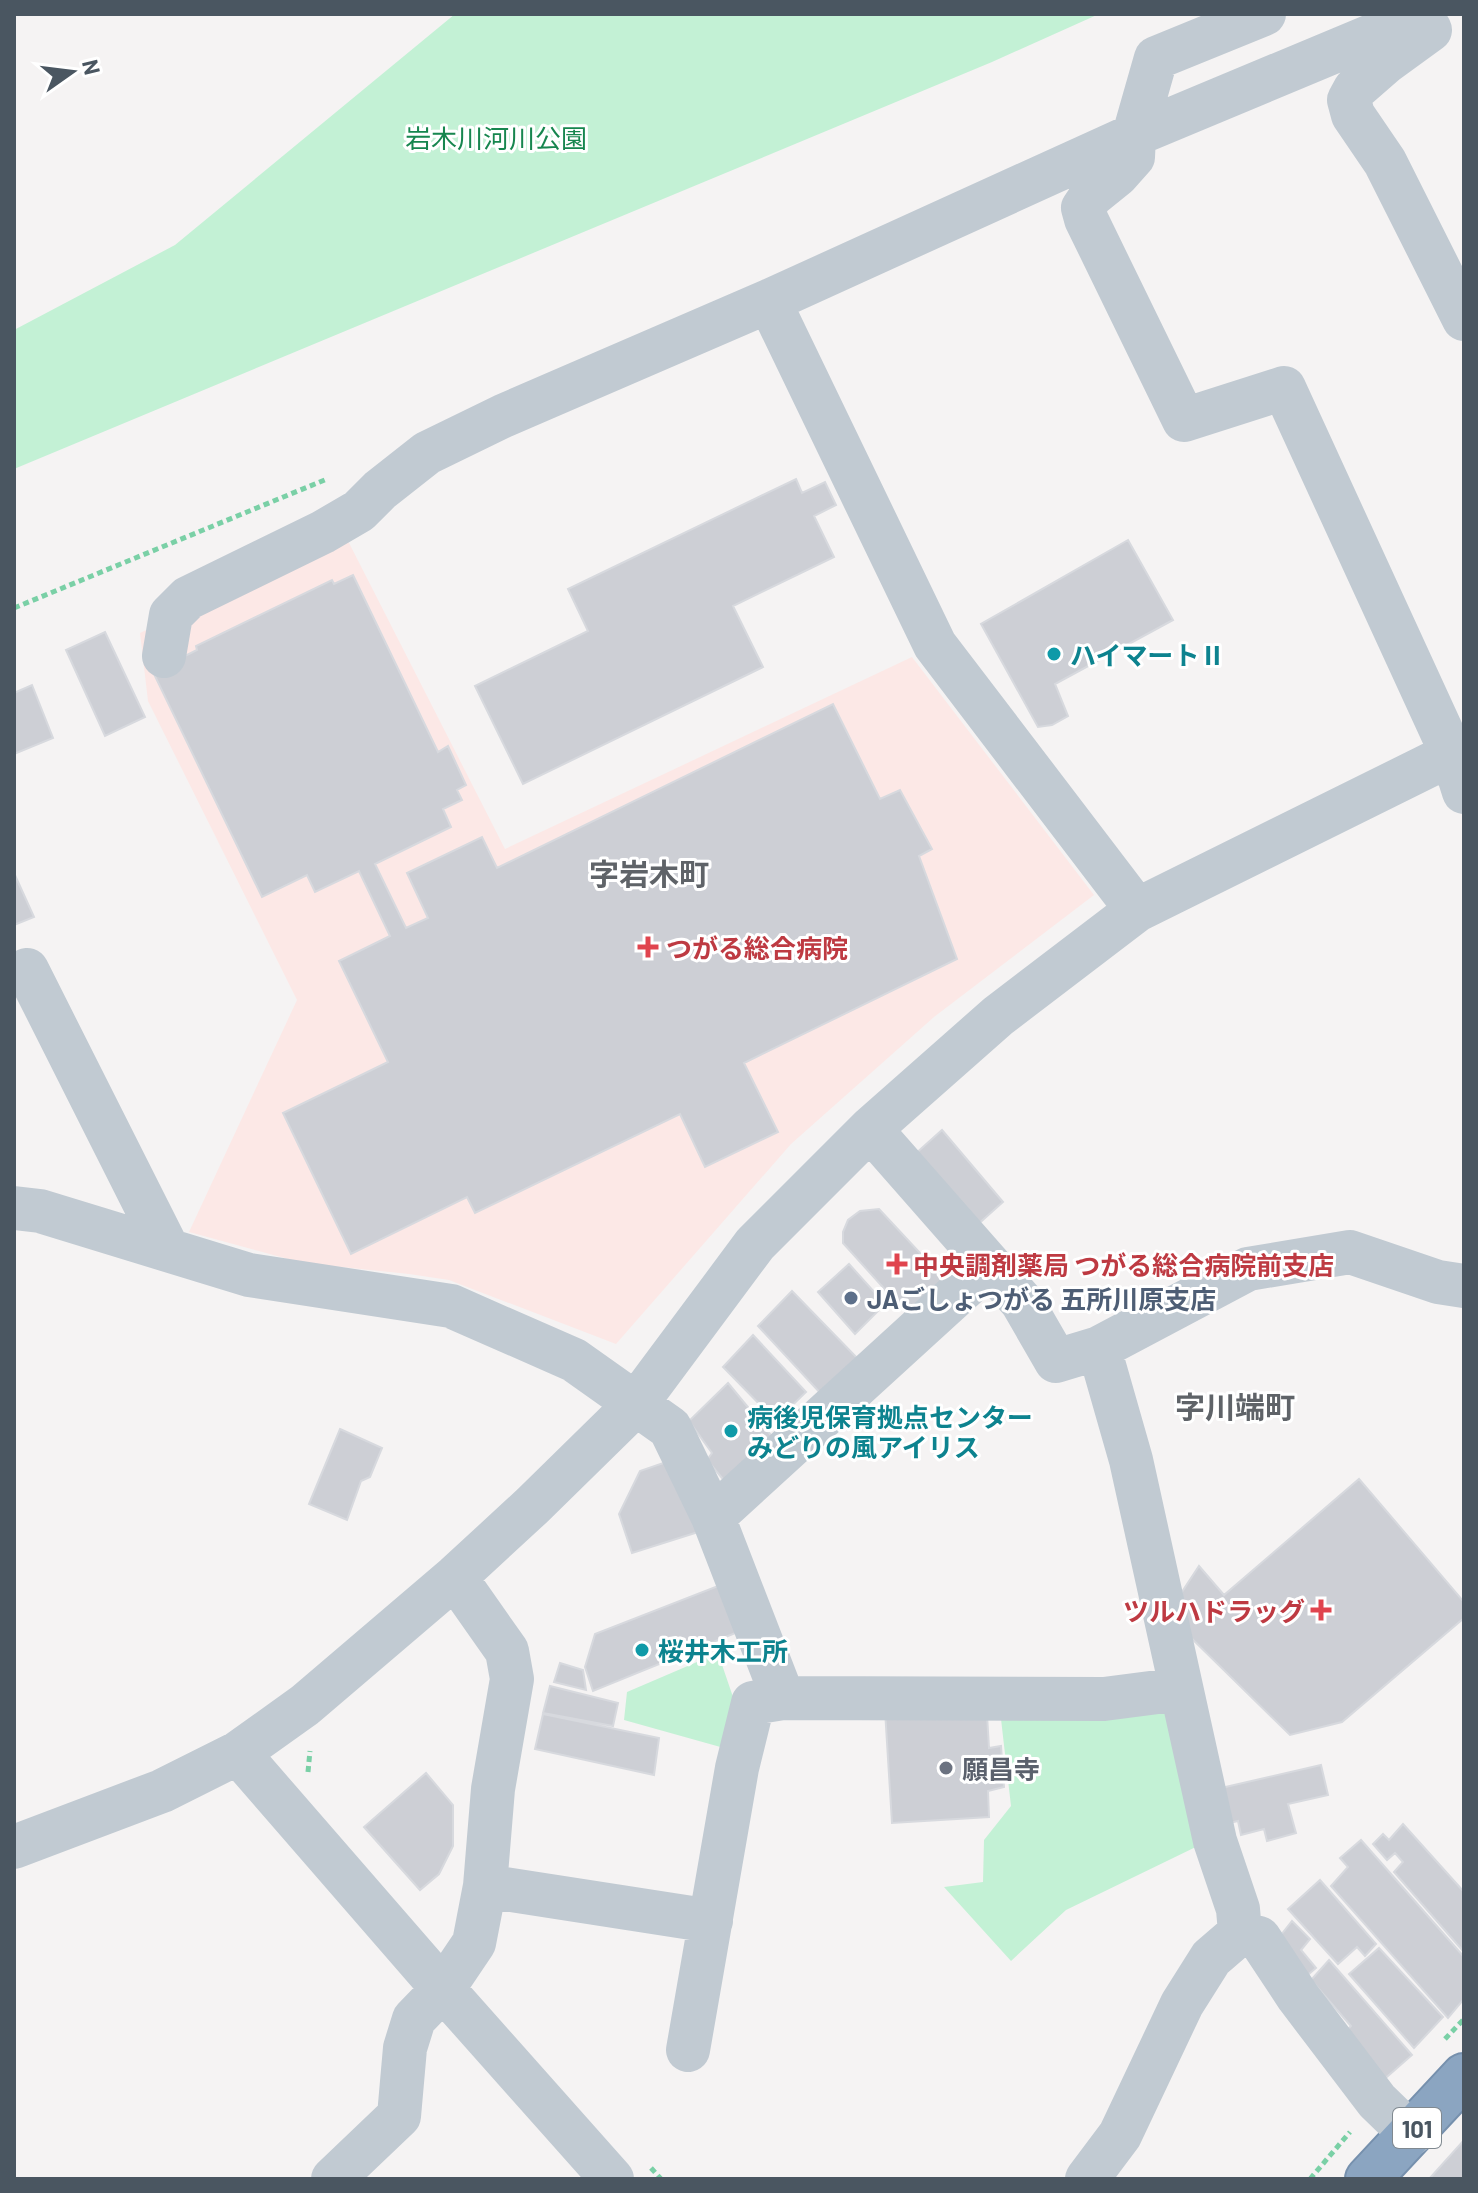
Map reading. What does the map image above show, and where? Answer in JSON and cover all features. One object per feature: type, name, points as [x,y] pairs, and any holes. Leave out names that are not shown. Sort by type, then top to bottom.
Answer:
[{"type":"highway","name":"101","points":[[1368,2179],[1464,2076]]},
{"type":"street","points":[[14,1847],[162,1791],[238,1753],[305,1705],[455,1577],[636,1404],[755,1244],[870,1129],[998,1016],[1137,910],[1460,765],[1284,388],[1184,420],[1083,208],[1091,196],[1133,157],[1134,135],[1156,58],[1264,14]]},
{"type":"street","points":[[164,656],[171,615],[188,598],[359,511],[427,453],[503,416],[769,301],[1134,135],[1425,14],[1430,30],[1386,62],[1355,89],[1349,100],[1353,115],[1385,162],[1464,319]]},
{"type":"street","points":[[769,301],[935,645],[1137,910]]},
{"type":"street","points":[[27,970],[167,1248]]},
{"type":"street","points":[[870,1129],[1022,1302],[1056,1361],[1099,1348],[1248,1269],[1350,1252],[1438,1282],[1464,1286]]},
{"type":"street","points":[[14,1208],[40,1211],[249,1275],[451,1306],[574,1360],[670,1428],[713,1517],[783,1698]]},
{"type":"street","points":[[713,1517],[989,1265]]},
{"type":"street","points":[[1099,1348],[1131,1460],[1215,1841],[1238,1909],[1240,1933]]},
{"type":"street","points":[[333,2179],[399,2116],[405,2048],[414,2019],[443,1989],[474,1943],[485,1886],[493,1789],[512,1679],[507,1651],[455,1577]]},
{"type":"street","points":[[688,2050],[737,1768],[753,1703],[783,1698],[1104,1699],[1181,1689]]},
{"type":"street","points":[[238,1753],[612,2179]]},
{"type":"street","points":[[485,1886],[711,1921]]},
{"type":"street","points":[[1240,1933],[1259,1938],[1298,1997],[1377,2101],[1411,2134]]},
{"type":"street","points":[[1087,2179],[1120,2135],[1182,2004],[1211,1958],[1240,1933]]},
{"type":"path","points":[[14,608],[335,476]]},
{"type":"shaded area","name":"つがる総合病院","points":[[345,535],[505,849],[912,657],[1094,895],[934,1017],[791,1144],[616,1344],[449,1280],[303,1263],[189,1232],[297,1000],[148,701],[140,633]]},
{"type":"green space","name":"岩木川河川公園","points":[[455,14],[1099,14],[992,62],[14,469],[14,330],[175,245]]},
{"type":"green space","points":[[718,1653],[733,1697],[724,1748],[624,1720],[627,1692]]},
{"type":"green space","points":[[1167,1705],[1204,1843],[1066,1910],[1011,1961],[944,1887],[983,1882],[984,1840],[1011,1806],[1001,1719]]},
{"type":"building","points":[[796,479],[802,493],[825,482],[836,505],[814,516],[834,557],[733,606],[763,667],[523,784],[475,686],[588,631],[568,589]]},
{"type":"building","name":"ハイマートⅡ","points":[[1128,540],[1173,620],[1055,684],[1068,716],[1052,725],[1038,727],[981,624]]},
{"type":"building","name":"つがる総合病院","points":[[353,575],[438,752],[448,746],[466,785],[457,790],[462,800],[443,809],[451,827],[375,864],[406,928],[428,918],[407,873],[482,837],[497,868],[833,704],[880,799],[900,790],[932,849],[919,856],[957,959],[744,1063],[778,1132],[705,1167],[680,1114],[475,1213],[467,1197],[351,1254],[283,1113],[388,1062],[339,961],[390,936],[359,871],[315,892],[307,875],[262,897],[153,672],[197,650],[196,646],[332,580],[334,584]]},
{"type":"building","points":[[105,632],[145,717],[105,736],[66,650]]},
{"type":"building","points":[[32,685],[53,738],[14,754],[14,693]]},
{"type":"building","points":[[14,873],[34,917],[14,925]]},
{"type":"building","points":[[942,1130],[1003,1202],[976,1226],[914,1155]]},
{"type":"building","name":"中央調剤薬局 つがる総合病院前支店","points":[[879,1209],[933,1267],[937,1262],[949,1277],[908,1315],[843,1243],[848,1220],[860,1211]]},
{"type":"building","name":"JAごしょつがる 五所川原支店","points":[[849,1264],[885,1304],[855,1334],[818,1292]]},
{"type":"building","points":[[792,1291],[861,1362],[824,1397],[758,1326]]},
{"type":"building","points":[[753,1335],[806,1392],[776,1421],[723,1367]]},
{"type":"building","name":"病後児保育拠点センター みどりの風アイリス","points":[[728,1383],[775,1440],[727,1484],[707,1460],[712,1453],[689,1421]]},
{"type":"building","points":[[340,1429],[382,1448],[370,1477],[361,1481],[347,1520],[309,1504]]},
{"type":"building","points":[[672,1460],[698,1532],[632,1553],[619,1514],[640,1471]]},
{"type":"building","name":"ツルハドラッグ","points":[[1359,1479],[1464,1602],[1464,1618],[1342,1722],[1290,1735],[1182,1629],[1176,1601],[1199,1566],[1224,1595]]},
{"type":"building","name":"桜井木工所","points":[[718,1586],[738,1632],[593,1691],[585,1667],[595,1634]]},
{"type":"building","points":[[560,1663],[583,1670],[586,1690],[554,1682]]},
{"type":"building","points":[[550,1686],[618,1703],[613,1726],[543,1713]]},
{"type":"building","name":"願昌寺","points":[[885,1710],[987,1715],[989,1748],[1001,1746],[1004,1787],[988,1791],[989,1817],[892,1823]]},
{"type":"building","points":[[543,1714],[659,1738],[654,1775],[535,1749]]},
{"type":"building","points":[[1321,1765],[1328,1795],[1288,1804],[1296,1833],[1267,1841],[1264,1829],[1241,1835],[1238,1821],[1229,1823],[1221,1788]]},
{"type":"building","points":[[426,1773],[453,1805],[453,1846],[439,1874],[420,1890],[364,1827]]},
{"type":"building","points":[[1403,1824],[1464,1892],[1464,1952],[1394,1872],[1403,1862],[1395,1853],[1387,1860],[1373,1844],[1383,1834],[1389,1840]]},
{"type":"building","points":[[1361,1840],[1464,1957],[1464,1999],[1448,2018],[1331,1886],[1348,1867],[1340,1858]]},
{"type":"building","points":[[1320,1880],[1376,1944],[1365,1956],[1357,1947],[1338,1964],[1288,1909]]},
{"type":"building","points":[[1292,1921],[1310,1939],[1301,1950],[1316,1968],[1303,1979],[1277,1940]]},
{"type":"building","points":[[1379,1948],[1443,2017],[1414,2048],[1349,1974]]},
{"type":"building","points":[[1329,1960],[1412,2055],[1381,2082],[1342,2036],[1351,2026],[1311,1980]]},
{"type":"building","points":[[1464,2140],[1464,2179],[1429,2179]]},
{"type":"place","name":"ハイマートⅡ","points":[[1054,654]]},
{"type":"place","name":"つがる総合病院","points":[[648,947]]},
{"type":"place","name":"中央調剤薬局 つがる総合病院前支店","points":[[897,1264]]},
{"type":"place","name":"JAごしょつがる 五所川原支店","points":[[851,1298]]},
{"type":"place","name":"病後児保育拠点センター みどりの風アイリス","points":[[731,1431]]},
{"type":"place","name":"ツルハドラッグ","points":[[1321,1610]]},
{"type":"place","name":"桜井木工所","points":[[642,1650]]},
{"type":"place","name":"願昌寺","points":[[946,1768]]},
{"type":"district","name":"字岩木町","points":[[649,873]]},
{"type":"district","name":"字川端町","points":[[1235,1406]]}]
